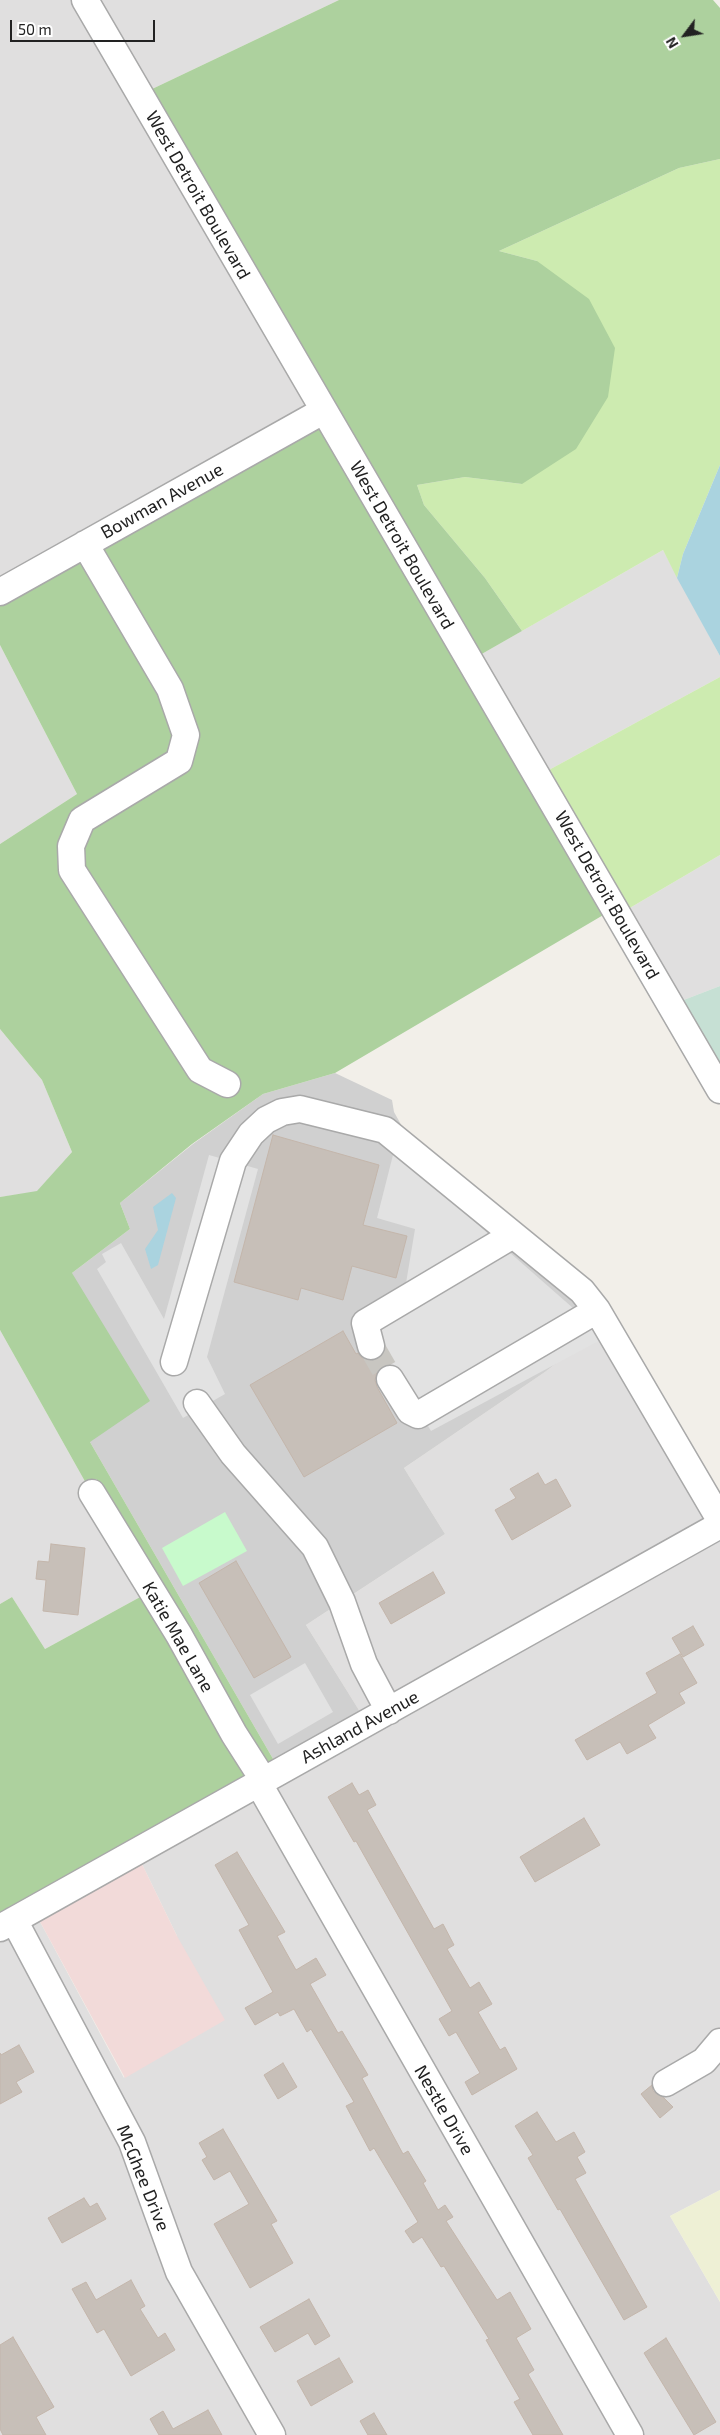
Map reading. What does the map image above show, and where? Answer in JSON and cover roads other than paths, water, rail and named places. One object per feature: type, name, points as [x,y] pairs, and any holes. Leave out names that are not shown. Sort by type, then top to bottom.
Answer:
[{"type":"street","name":"West Detroit Boulevard","points":[[85,0],[720,1090]]},
{"type":"street","name":"Bowman Avenue","points":[[0,592],[324,411]]},
{"type":"street","points":[[85,544],[170,689],[186,735],[179,761],[82,820],[71,846],[72,870],[200,1070],[227,1084]]},
{"type":"street","points":[[174,1362],[233,1161],[251,1134],[266,1120],[282,1112],[300,1109],[385,1130],[582,1292],[597,1310],[720,1520]]},
{"type":"street","points":[[371,1346],[365,1323],[513,1235]]},
{"type":"street","points":[[390,1379],[410,1411],[418,1415],[597,1310]]},
{"type":"street","points":[[197,1403],[233,1454],[315,1547],[342,1602],[364,1664],[389,1711]]},
{"type":"street","name":"Katie Mae Lane","points":[[92,1493],[179,1635],[261,1783]]},
{"type":"street","name":"Ashland Avenue","points":[[7,1924],[720,1525]]},
{"type":"street","name":"Nestle Drive","points":[[261,1783],[630,2435]]},
{"type":"street","name":"McGhee Drive","points":[[7,1924],[132,2142],[179,2272],[272,2435]]},
{"type":"street","points":[[666,2083],[704,2062],[720,2042]]},
{"type":"water","points":[[720,465],[720,656],[677,578],[683,554]]},
{"type":"water","points":[[172,1193],[176,1198],[158,1265],[151,1269],[145,1249],[158,1230],[153,1207]]},
{"type":"tunnel","points":[[371,1346],[390,1379]]}]
